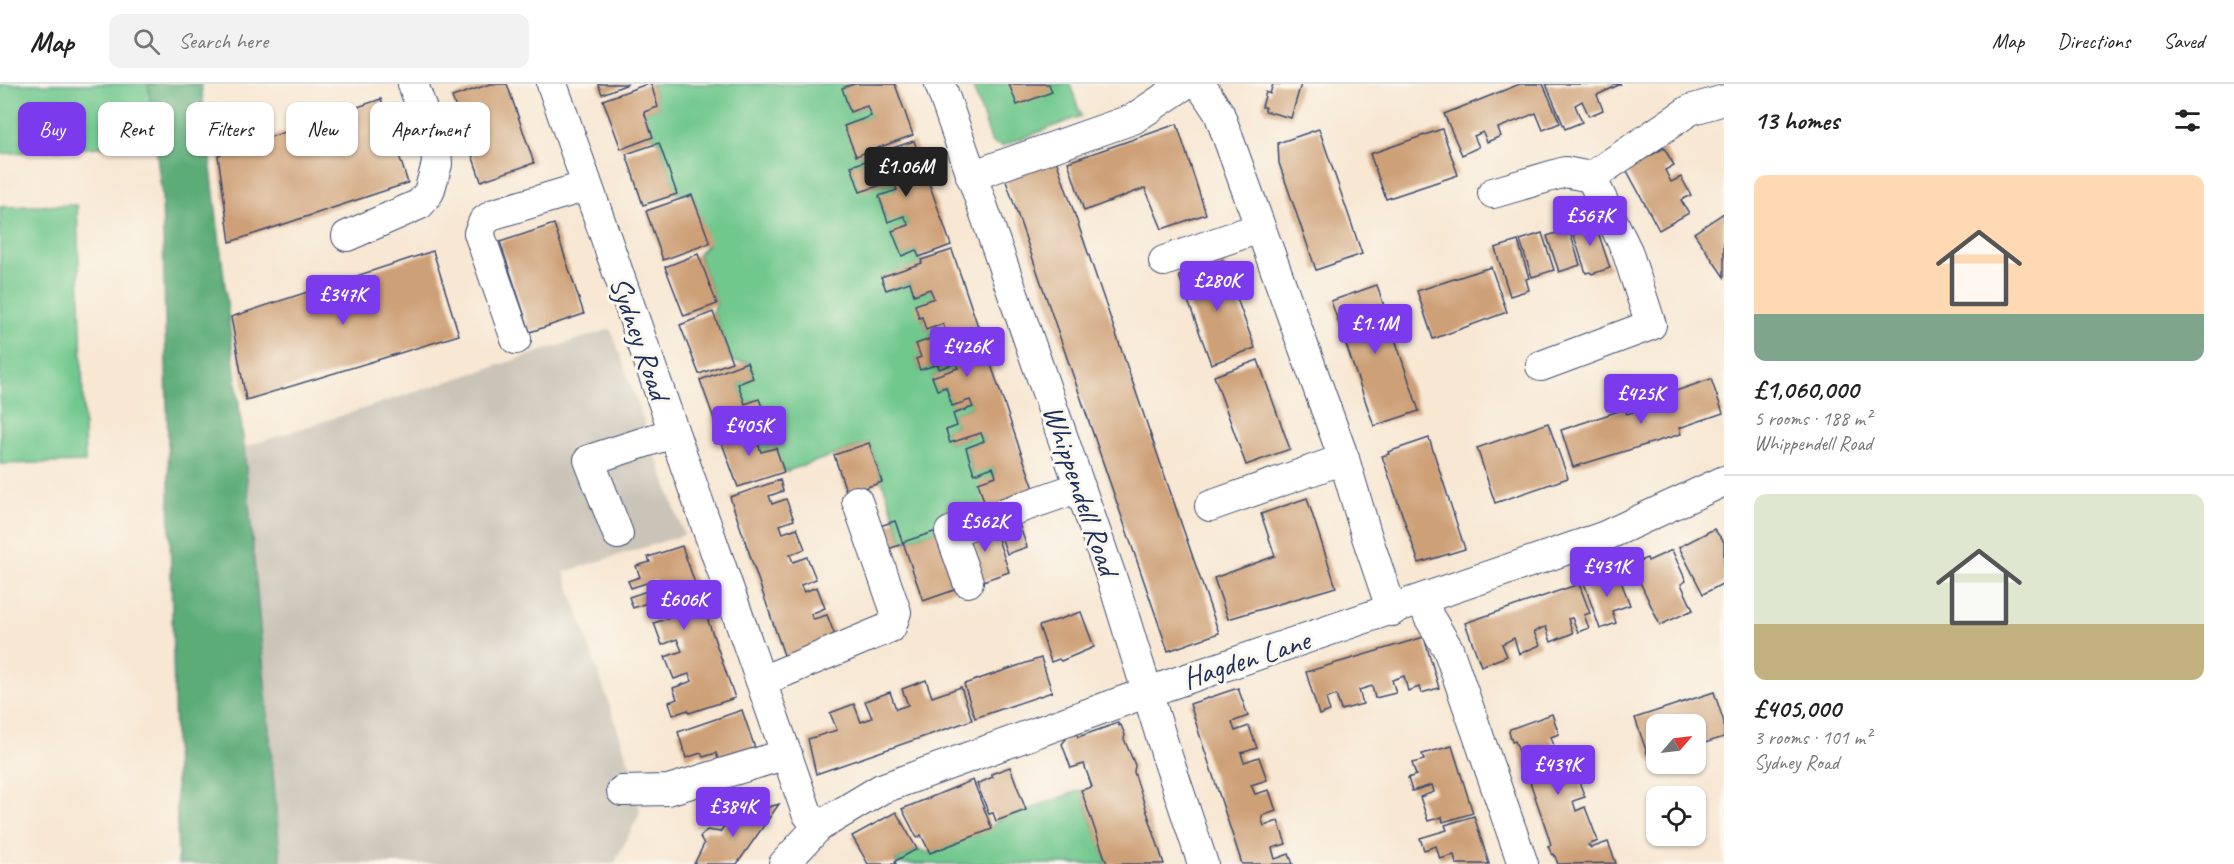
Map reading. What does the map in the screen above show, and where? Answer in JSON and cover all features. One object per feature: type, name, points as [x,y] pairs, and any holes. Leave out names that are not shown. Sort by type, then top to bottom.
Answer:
[{"type":"street","points":[[347,236],[420,204],[429,192],[437,164],[436,149],[413,84]]},
{"type":"street","name":"Sydney Road","points":[[552,84],[807,813],[818,827]]},
{"type":"street","name":"Whippendell Road","points":[[940,84],[1080,487],[1203,864]]},
{"type":"street","points":[[971,176],[1133,119],[1185,84]]},
{"type":"street","points":[[1200,84],[1219,113],[1344,459],[1392,611]]},
{"type":"street","points":[[1494,193],[1565,172],[1591,177],[1690,110],[1724,100]]},
{"type":"street","points":[[1541,366],[1651,325],[1627,251],[1591,177]]},
{"type":"street","points":[[516,339],[479,233],[484,221],[494,214],[587,186]]},
{"type":"street","points":[[1164,261],[1260,228]]},
{"type":"street","points":[[618,534],[589,460],[673,433]]},
{"type":"street","points":[[1210,506],[1344,459]]},
{"type":"street","name":"Hagden Lane","points":[[784,864],[818,827],[881,789],[1148,692],[1392,611],[1603,537],[1724,481]]},
{"type":"street","points":[[968,582],[950,532],[1080,487]]},
{"type":"street","points":[[762,681],[891,627],[896,612],[857,501]]},
{"type":"street","points":[[1423,600],[1429,616],[1448,649],[1523,864]]},
{"type":"street","points":[[622,791],[668,790],[788,754]]},
{"type":"shaded area","points":[[611,329],[684,535],[564,572],[635,780],[640,813],[614,864],[281,864],[244,447]]},
{"type":"green space","points":[[0,84],[149,84],[151,102],[98,102],[98,147],[86,148],[86,102],[18,102],[18,153],[0,154]]},
{"type":"green space","points":[[148,84],[201,84],[203,102],[186,102],[186,156],[210,156],[244,447],[281,864],[178,864],[162,196],[157,156],[174,156],[174,102],[150,102]]},
{"type":"green space","points":[[651,84],[854,84],[842,88],[850,112],[867,106],[871,116],[845,126],[856,156],[879,147],[884,155],[851,166],[860,191],[893,181],[897,190],[879,197],[887,221],[904,216],[909,225],[892,232],[902,256],[916,250],[922,263],[882,278],[886,290],[910,282],[914,295],[930,289],[934,298],[922,317],[926,330],[943,324],[946,333],[917,344],[921,357],[916,359],[920,370],[938,364],[939,369],[956,363],[958,368],[932,377],[937,390],[946,387],[952,406],[970,400],[973,407],[953,414],[957,426],[946,430],[950,443],[981,433],[984,441],[966,448],[973,473],[993,467],[996,476],[986,507],[943,529],[903,542],[869,443],[784,472],[776,448],[761,452],[751,424],[764,413],[759,399],[745,404],[738,384],[753,378],[747,362],[732,362],[713,312],[717,304],[698,254],[709,243],[692,195],[677,194],[659,143],[653,137],[644,112],[658,107]]},
{"type":"green space","points":[[972,84],[1070,84],[1081,116],[1002,146],[992,143]]},
{"type":"green space","points":[[77,205],[85,462],[0,464],[0,207]]},
{"type":"green space","points":[[1081,790],[1107,864],[896,864],[895,861],[917,849],[930,853],[991,829],[996,821]]},
{"type":"building","points":[[490,84],[507,84],[534,163],[481,181],[472,156],[490,156],[490,102],[454,102],[452,97]]},
{"type":"building","points":[[598,84],[628,84],[602,94]]},
{"type":"building","points":[[651,84],[658,107],[644,112],[653,137],[621,149],[603,100]]},
{"type":"building","points":[[854,84],[895,84],[913,135],[856,156],[844,126],[871,116],[867,106],[850,112],[842,88]]},
{"type":"building","points":[[1009,84],[1049,84],[1052,92],[1017,105]]},
{"type":"building","points":[[1273,84],[1301,84],[1291,118],[1265,111],[1265,107],[1262,107],[1266,92],[1270,94]]},
{"type":"building","points":[[1520,84],[1543,84],[1560,123],[1543,130],[1536,113],[1498,128],[1501,136],[1487,142],[1483,132],[1474,136],[1479,147],[1462,155],[1444,114]]},
{"type":"building","points":[[1546,84],[1621,84],[1597,95],[1603,110],[1589,116],[1582,101],[1575,105],[1582,122],[1565,129]]},
{"type":"building","points":[[370,103],[370,156],[399,156],[408,183],[230,242],[218,156],[274,156],[274,136],[286,132],[286,156],[358,156],[358,107]]},
{"type":"building","points":[[1177,124],[1206,214],[1162,229],[1145,188],[1084,211],[1068,162]]},
{"type":"building","points":[[1319,129],[1362,254],[1316,270],[1279,163],[1278,143]]},
{"type":"building","points":[[1442,129],[1458,175],[1386,199],[1370,154]]},
{"type":"building","points":[[914,141],[951,245],[919,257],[916,250],[902,256],[892,231],[909,225],[904,216],[888,222],[879,196],[897,190],[893,181],[860,192],[851,166],[884,155],[883,151]]},
{"type":"building","points":[[659,143],[677,194],[643,205],[626,154]]},
{"type":"building","points":[[1664,148],[1674,165],[1665,170],[1671,182],[1681,177],[1691,195],[1681,200],[1689,213],[1659,230],[1626,169]]},
{"type":"building","points":[[1056,160],[1219,633],[1168,651],[1005,178]]},
{"type":"building","points":[[692,195],[710,243],[663,260],[646,211]]},
{"type":"building","points":[[1724,213],[1724,277],[1694,233]]},
{"type":"building","points":[[1594,220],[1610,268],[1592,274],[1586,273],[1571,227]]},
{"type":"building","points":[[554,224],[584,314],[530,332],[500,242]]},
{"type":"building","points":[[1569,229],[1580,265],[1559,272],[1547,236]]},
{"type":"building","points":[[1542,233],[1554,270],[1532,277],[1520,240]]},
{"type":"building","points":[[1518,241],[1529,278],[1526,279],[1529,290],[1510,296],[1495,248]]},
{"type":"building","points":[[952,250],[1037,497],[986,508],[978,482],[996,476],[993,467],[974,474],[966,448],[984,441],[981,433],[950,443],[946,430],[957,426],[953,414],[973,407],[970,400],[952,406],[946,387],[937,390],[932,377],[958,368],[956,363],[939,369],[938,364],[920,370],[916,359],[921,357],[916,344],[946,333],[943,324],[926,330],[922,317],[919,318],[915,305],[934,298],[930,289],[914,295],[910,282],[886,290],[881,277]]},
{"type":"building","points":[[433,251],[459,335],[246,400],[231,317]]},
{"type":"building","points":[[698,254],[717,304],[684,316],[665,267]]},
{"type":"building","points":[[1223,260],[1255,348],[1211,364],[1179,276]]},
{"type":"building","points":[[1491,267],[1507,312],[1433,339],[1417,291]]},
{"type":"building","points":[[1377,285],[1419,411],[1374,426],[1331,301]]},
{"type":"building","points":[[713,312],[732,362],[699,374],[680,325]]},
{"type":"building","points":[[1258,360],[1290,449],[1246,465],[1214,376]]},
{"type":"building","points":[[747,362],[753,378],[738,384],[745,404],[759,399],[765,414],[718,430],[700,380]]},
{"type":"building","points":[[1711,379],[1723,413],[1679,428],[1681,434],[1573,467],[1561,430],[1625,409],[1627,414],[1669,400],[1667,394]]},
{"type":"building","points":[[1548,423],[1568,478],[1495,503],[1477,448]]},
{"type":"building","points":[[751,424],[761,452],[776,448],[784,472],[738,487],[719,435]]},
{"type":"building","points":[[1429,438],[1465,549],[1419,563],[1382,456]]},
{"type":"building","points":[[869,443],[882,482],[847,494],[834,455]]},
{"type":"building","points":[[780,480],[783,491],[769,496],[772,504],[786,499],[794,520],[780,525],[783,533],[797,528],[805,549],[790,555],[793,562],[807,557],[816,579],[801,586],[804,592],[817,587],[825,608],[811,614],[812,617],[814,619],[827,615],[836,638],[786,661],[730,497]]},
{"type":"building","points":[[1307,498],[1336,587],[1228,619],[1214,578],[1275,556],[1261,514]]},
{"type":"building","points":[[1016,515],[1027,547],[1007,554],[996,522]]},
{"type":"building","points":[[895,521],[903,544],[879,552],[871,529]]},
{"type":"building","points":[[993,524],[1009,572],[977,583],[960,535]]},
{"type":"building","points":[[943,529],[963,587],[923,601],[903,542]]},
{"type":"building","points":[[1714,529],[1724,542],[1724,583],[1703,594],[1679,547]]},
{"type":"building","points":[[682,546],[735,698],[689,713],[688,710],[673,715],[669,702],[677,699],[673,688],[692,681],[689,674],[674,679],[665,657],[682,651],[677,639],[662,645],[654,623],[671,617],[668,609],[651,615],[647,603],[633,608],[629,597],[659,587],[656,580],[631,588],[628,581],[640,577],[636,566],[650,562],[648,557]]},
{"type":"building","points":[[1672,550],[1686,581],[1681,584],[1693,610],[1660,625],[1633,567],[1636,566],[1635,563],[1647,558],[1648,561]]},
{"type":"building","points":[[1617,571],[1630,605],[1612,611],[1616,623],[1600,629],[1584,583]]},
{"type":"building","points":[[1579,584],[1590,613],[1584,615],[1589,628],[1578,632],[1572,618],[1568,619],[1573,633],[1551,642],[1546,627],[1542,628],[1534,632],[1540,645],[1519,654],[1514,638],[1502,644],[1507,656],[1481,666],[1465,623]]},
{"type":"building","points":[[1081,612],[1094,647],[1061,661],[1059,659],[1051,662],[1039,626]]},
{"type":"building","points":[[1424,637],[1439,688],[1421,693],[1419,687],[1408,691],[1404,676],[1392,680],[1396,693],[1375,698],[1372,686],[1359,690],[1363,704],[1341,710],[1336,695],[1326,699],[1330,711],[1319,715],[1306,672]]},
{"type":"building","points":[[1041,658],[1052,692],[975,718],[964,684]]},
{"type":"building","points":[[926,680],[932,697],[961,687],[972,720],[816,774],[808,739],[837,730],[830,713],[854,704],[861,722],[872,718],[865,701],[890,692],[896,709],[908,705],[902,689]]},
{"type":"building","points":[[1238,688],[1248,716],[1232,722],[1235,731],[1249,726],[1257,748],[1241,753],[1244,762],[1259,757],[1267,780],[1251,785],[1255,794],[1269,790],[1276,811],[1262,816],[1264,826],[1278,821],[1286,844],[1272,848],[1275,859],[1289,854],[1293,864],[1242,864],[1190,704]]},
{"type":"building","points":[[1714,692],[1724,722],[1724,737],[1706,743],[1706,714],[1647,714]]},
{"type":"building","points":[[742,710],[758,757],[722,770],[716,753],[703,757],[701,753],[686,758],[678,732]]},
{"type":"building","points":[[1552,714],[1559,734],[1551,737],[1561,767],[1569,764],[1585,797],[1573,801],[1576,811],[1585,807],[1598,841],[1588,845],[1591,848],[1608,842],[1616,863],[1558,864],[1548,846],[1551,845],[1526,770],[1515,741],[1512,742],[1509,732],[1510,729]]},
{"type":"building","points":[[1646,714],[1646,750],[1635,718]]},
{"type":"building","points":[[1118,723],[1119,726],[1121,725],[1135,765],[1134,772],[1164,864],[1107,864],[1081,790],[1092,787],[1084,764],[1071,768],[1062,744],[1065,737],[1077,733],[1078,737]]},
{"type":"building","points":[[1452,746],[1473,813],[1443,822],[1442,817],[1428,821],[1420,797],[1434,792],[1432,785],[1412,791],[1408,778],[1416,775],[1412,763],[1424,760],[1422,754]]},
{"type":"building","points":[[1010,767],[1026,810],[996,821],[993,813],[989,814],[977,784],[993,777],[991,774]]},
{"type":"building","points":[[973,780],[992,829],[930,853],[921,835],[917,838],[902,809]]},
{"type":"building","points":[[779,804],[737,864],[694,864],[704,844],[700,837],[707,830],[720,832],[730,818]]},
{"type":"building","points":[[896,812],[917,849],[895,861],[896,864],[868,864],[852,836]]},
{"type":"building","points":[[1474,816],[1489,864],[1456,864],[1454,855],[1440,859],[1436,846],[1424,850],[1420,838],[1447,830],[1445,825]]}]
